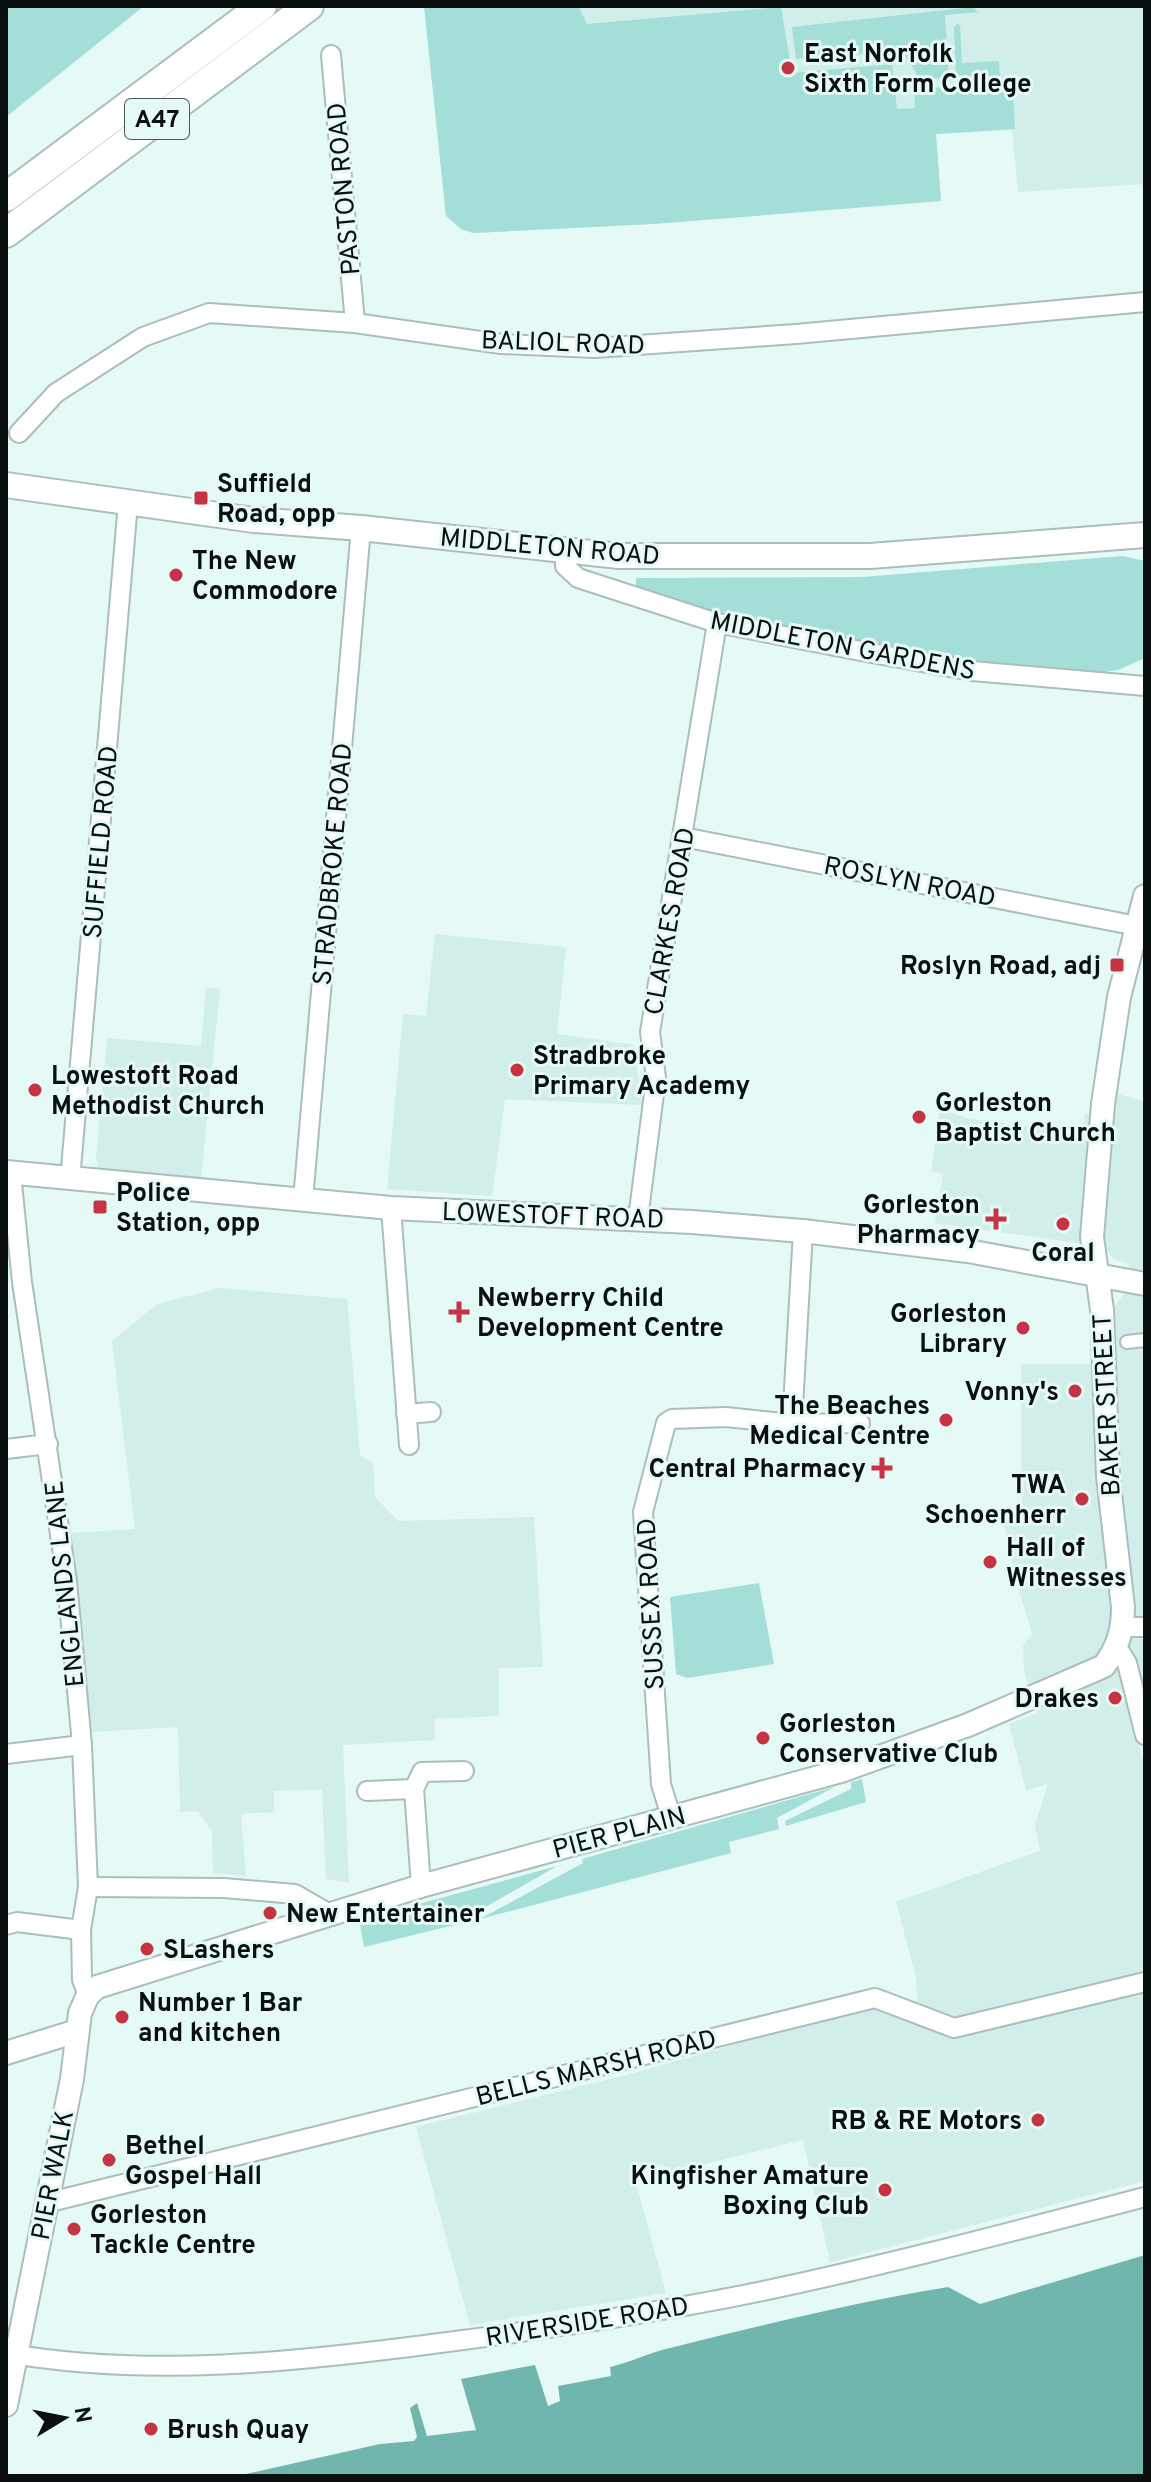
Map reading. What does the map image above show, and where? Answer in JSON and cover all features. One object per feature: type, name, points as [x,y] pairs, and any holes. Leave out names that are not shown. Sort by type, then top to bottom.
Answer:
[{"type":"highway","name":"A47","points":[[6,197],[262,6]]},
{"type":"highway","name":"A47","points":[[6,233],[309,6]]},
{"type":"main road","name":"MIDDLETON ROAD","points":[[6,485],[254,520],[361,528],[565,553],[619,556],[870,556],[1145,535]]},
{"type":"street","name":"PASTON ROAD","points":[[331,55],[355,323]]},
{"type":"street","name":"BALIOL ROAD","points":[[19,433],[56,393],[143,337],[209,313],[355,323],[501,344],[595,348],[796,334],[1145,302]]},
{"type":"street","name":"SUFFIELD ROAD","points":[[70,1180],[128,503]]},
{"type":"street","name":"STRADBROKE ROAD","points":[[303,1200],[361,528]]},
{"type":"street","name":"MIDDLETON GARDENS","points":[[565,553],[565,566],[578,578],[717,623],[972,671],[1145,686]]},
{"type":"street","name":"CLARKES ROAD","points":[[638,1219],[656,1078],[650,1032],[717,623]]},
{"type":"street","name":"ROSLYN ROAD","points":[[683,837],[1137,926]]},
{"type":"street","name":"BAKER STREET","points":[[1145,896],[1119,997],[1103,1104],[1092,1237],[1102,1310],[1108,1476],[1128,1634],[1129,1672],[1145,1735]]},
{"type":"street","name":"LOWESTOFT ROAD","points":[[8,1173],[391,1208],[638,1219],[803,1231],[983,1253],[1145,1284]]},
{"type":"street","name":"ENGLANDS LANE","points":[[8,1173],[67,1581],[82,1745],[88,1887],[81,1930],[82,1980],[88,1995]]},
{"type":"street","points":[[391,1208],[409,1445]]},
{"type":"street","points":[[792,1424],[803,1231]]},
{"type":"street","points":[[1127,1342],[1145,1340]]},
{"type":"street","points":[[406,1414],[431,1412]]},
{"type":"street","name":"SUSSEX ROAD","points":[[671,1817],[661,1784],[643,1512],[666,1423],[672,1419],[726,1417],[792,1424],[860,1423]]},
{"type":"street","points":[[6,1449],[48,1444]]},
{"type":"street","name":"PIER PLAIN","points":[[88,1995],[108,1980],[328,1913],[841,1771],[968,1725],[1082,1678],[1104,1666],[1128,1634]]},
{"type":"street","points":[[6,1754],[82,1745]]},
{"type":"street","points":[[421,1886],[414,1789],[422,1772],[464,1771]]},
{"type":"street","points":[[367,1791],[414,1789]]},
{"type":"street","points":[[88,1887],[224,1888],[295,1894],[328,1913]]},
{"type":"street","points":[[6,1925],[17,1922],[81,1930]]},
{"type":"street","name":"BELLS MARSH ROAD","points":[[46,2203],[875,1998],[954,2028],[1145,1982]]},
{"type":"street","name":"PIER WALK","points":[[6,2405],[12,2354],[72,2079],[77,2031],[88,1995]]},
{"type":"street","points":[[6,2053],[77,2031]]},
{"type":"street","name":"RIVERSIDE ROAD","points":[[12,2354],[148,2367],[252,2363],[373,2352],[594,2323],[893,2261],[1145,2197]]},
{"type":"shaded area","points":[[6,6],[144,6],[6,117]]},
{"type":"shaded area","name":"East Norfolk Sixth Form College","points":[[424,6],[1145,6],[1145,184],[1018,192],[1012,130],[936,134],[941,201],[653,224],[473,233],[461,229],[446,216]]},
{"type":"shaded area","name":"East Norfolk Sixth Form College","points":[[424,6],[578,6],[587,24],[781,7],[792,73],[892,64],[897,109],[915,108],[914,89],[1012,83],[1015,129],[936,134],[941,201],[653,224],[473,233],[461,229],[446,216]]},
{"type":"shaded area","points":[[973,7],[978,12],[945,15],[949,78],[920,79],[902,51],[796,59],[792,27]]},
{"type":"shaded area","points":[[960,25],[962,63],[999,61],[1000,76],[956,76],[954,27]]},
{"type":"shaded area","points":[[1123,556],[1145,561],[1145,658],[1118,670],[1089,674],[962,659],[735,620],[636,593],[636,578],[862,577]]},
{"type":"shaded area","name":"Stradbroke Primary Academy","points":[[435,934],[566,947],[557,1034],[634,1045],[642,1105],[505,1099],[492,1196],[387,1189],[403,1014],[426,1016]]},
{"type":"shaded area","points":[[206,988],[220,989],[201,1178],[99,1169],[96,1158],[107,1038],[201,1046]]},
{"type":"shaded area","points":[[1117,1094],[1145,1101],[1145,1710],[1131,1710],[1145,1770],[1145,2181],[830,2262],[803,2140],[668,2173],[663,2165],[633,2172],[666,2293],[470,2325],[416,2127],[638,2072],[843,2013],[918,2000],[915,1973],[896,1902],[1040,1851],[1035,1825],[1048,1784],[1026,1790],[1009,1724],[1037,1713],[1024,1671],[1023,1646],[1032,1634],[1013,1570],[1004,1523],[1022,1521],[1021,1364],[1109,1364],[1114,1307],[1126,1291],[1129,1264],[1114,1259],[1105,1247],[935,1223],[943,1174],[931,1171],[940,1109],[967,1118],[1055,1130],[1083,1129],[1085,1114],[1113,1118]]},
{"type":"shaded area","points":[[220,1288],[347,1299],[360,1455],[373,1463],[375,1497],[398,1521],[534,1517],[543,1667],[499,1668],[499,1716],[434,1719],[435,1740],[343,1745],[349,1883],[326,1879],[322,1790],[274,1791],[274,1812],[241,1814],[246,1876],[213,1873],[212,1832],[198,1811],[180,1812],[178,1727],[92,1732],[70,1533],[135,1529],[112,1341],[157,1304]]},
{"type":"shaded area","points":[[759,1583],[774,1664],[688,1678],[676,1674],[670,1597]]},
{"type":"shaded area","points":[[862,1779],[866,1802],[786,1826],[785,1821],[851,1789],[851,1782]]},
{"type":"shaded area","points":[[834,1787],[777,1818],[779,1829],[729,1842],[731,1853],[480,1919],[583,1863],[582,1859]]},
{"type":"shaded area","points":[[557,1866],[470,1916],[467,1922],[364,1947],[360,1924],[364,1923],[364,1919]]},
{"type":"shaded area","points":[[1145,2255],[1145,2476],[237,2476],[380,2444],[414,2441],[417,2437],[410,2408],[417,2403],[427,2436],[476,2430],[461,2379],[535,2365],[548,2406],[560,2401],[558,2386],[611,2376],[610,2367],[662,2350],[876,2300],[948,2287],[980,2304]]},
{"type":"place","name":"East Norfolk Sixth Form College","points":[[788,68]]},
{"type":"place","name":"Suffield Road, opp","points":[[201,498]]},
{"type":"place","name":"The New Commodore","points":[[176,575]]},
{"type":"place","name":"Roslyn Road, adj","points":[[1117,965]]},
{"type":"place","name":"Stradbroke Primary Academy","points":[[517,1070]]},
{"type":"place","name":"Lowestoft Road Methodist Church","points":[[35,1090]]},
{"type":"place","name":"Gorleston Baptist Church","points":[[919,1117]]},
{"type":"place","name":"Police Station, opp","points":[[100,1207]]},
{"type":"place","name":"Gorleston Pharmacy","points":[[996,1219]]},
{"type":"place","name":"Coral","points":[[1063,1224]]},
{"type":"place","name":"Newberry Child Development Centre","points":[[459,1312]]},
{"type":"place","name":"Gorleston Library","points":[[1023,1328]]},
{"type":"place","name":"Vonny's","points":[[1075,1391]]},
{"type":"place","name":"The Beaches Medical Centre","points":[[946,1420]]},
{"type":"place","name":"Central Pharmacy","points":[[882,1468]]},
{"type":"place","name":"TWA Schoenherr","points":[[1082,1499]]},
{"type":"place","name":"Hall of Witnesses","points":[[990,1562]]},
{"type":"place","name":"Drakes","points":[[1115,1698]]},
{"type":"place","name":"Gorleston Conservative Club","points":[[763,1738]]},
{"type":"place","name":"New Entertainer","points":[[270,1913]]},
{"type":"place","name":"SLashers","points":[[147,1949]]},
{"type":"place","name":"Number 1 Bar and kitchen","points":[[122,2017]]},
{"type":"place","name":"RB & RE Motors","points":[[1038,2120]]},
{"type":"place","name":"Bethel Gospel Hall","points":[[109,2160]]},
{"type":"place","name":"Kingfisher Amature Boxing Club","points":[[885,2190]]},
{"type":"place","name":"Gorleston Tackle Centre","points":[[74,2229]]},
{"type":"place","name":"Brush Quay","points":[[151,2429]]}]
